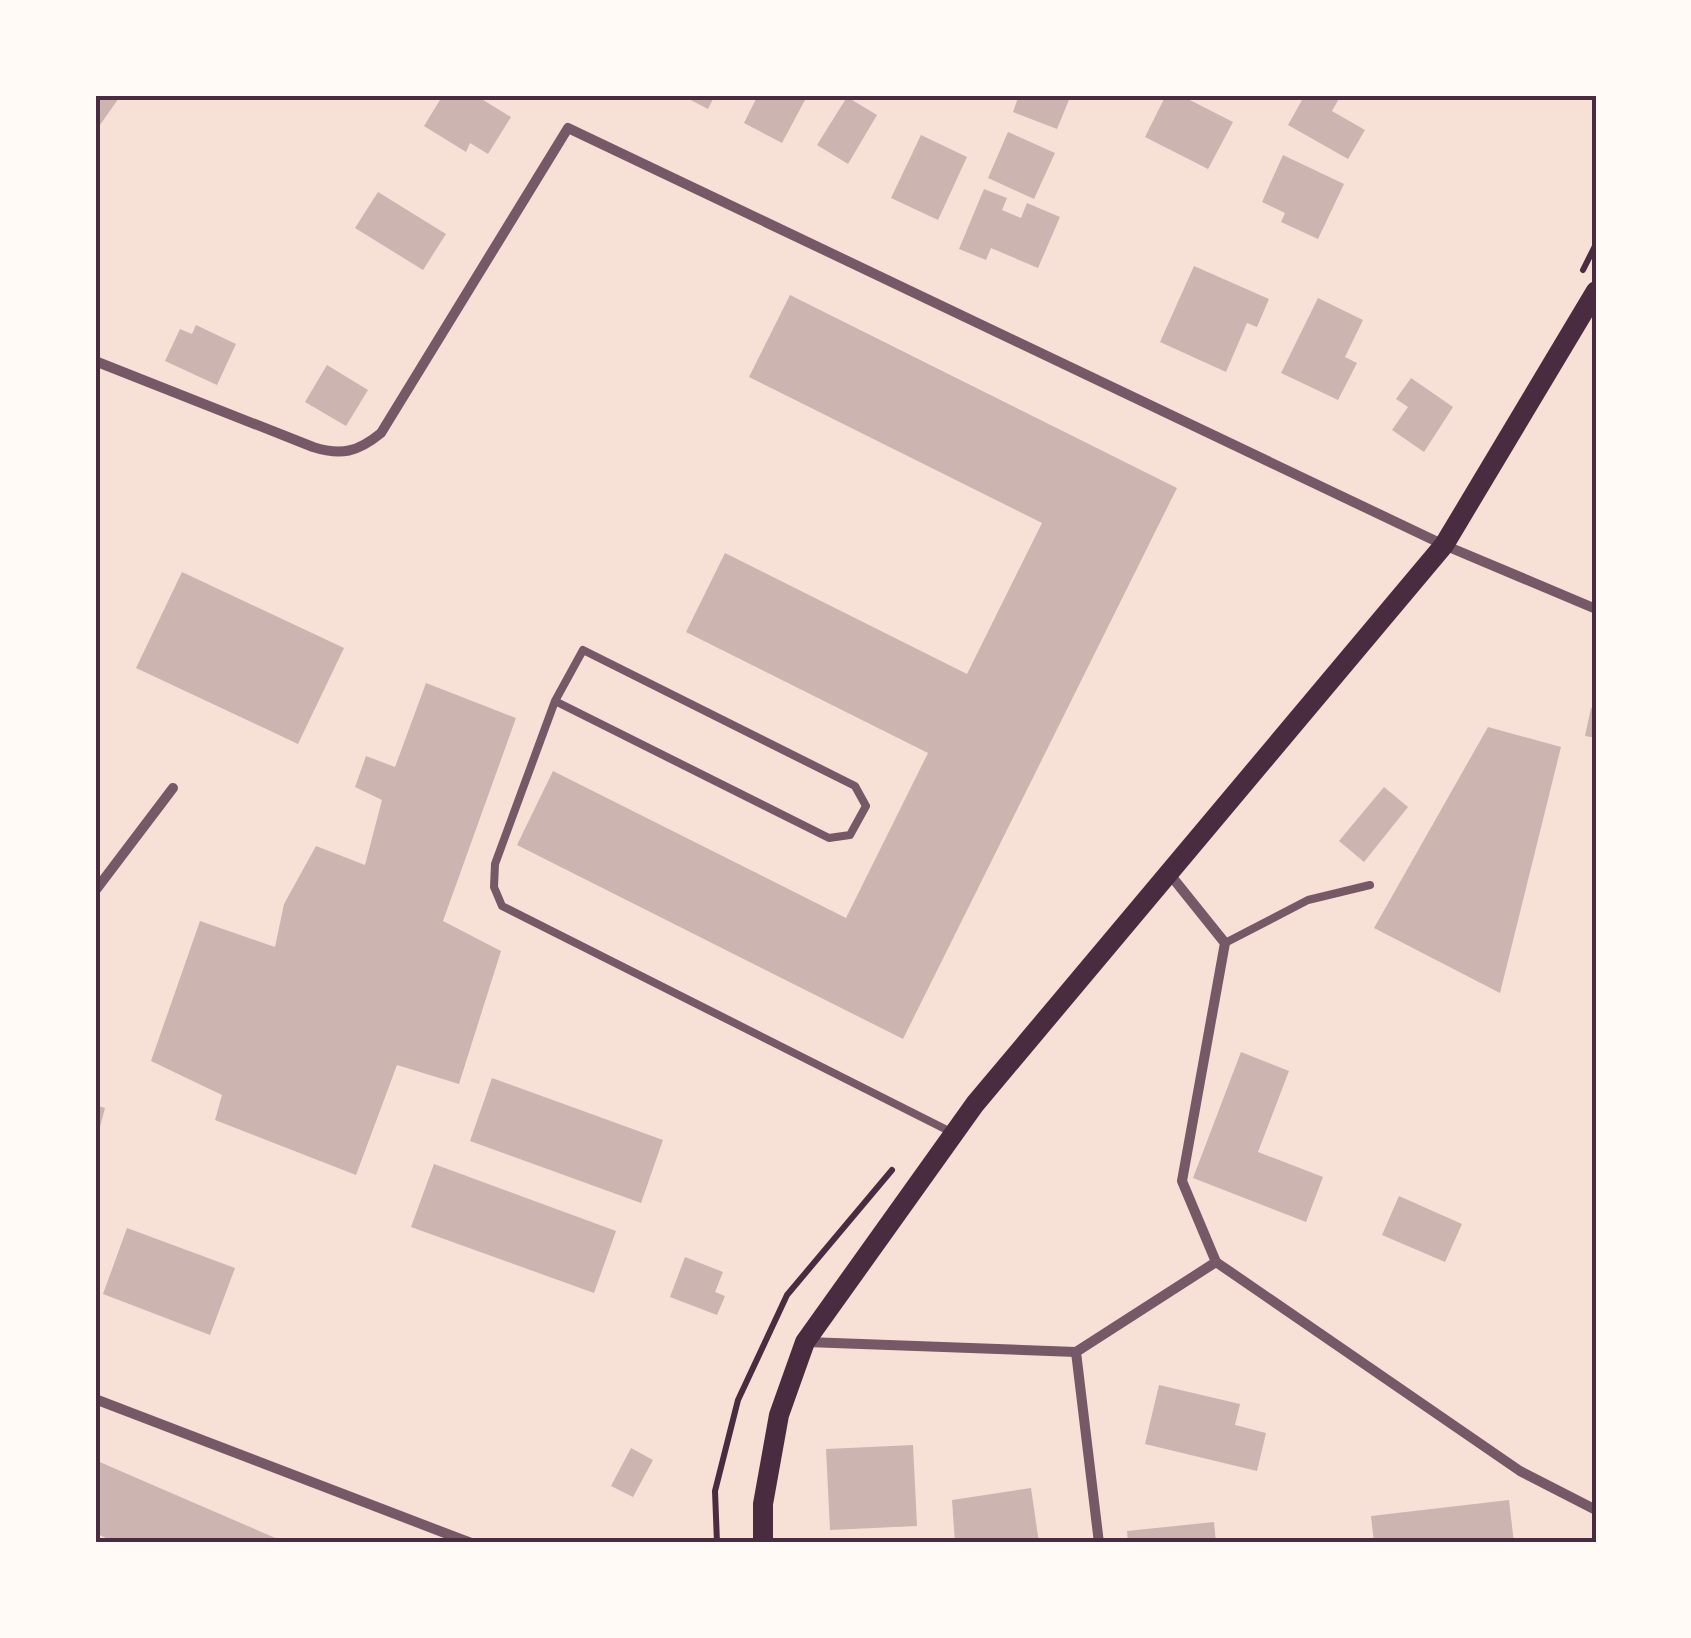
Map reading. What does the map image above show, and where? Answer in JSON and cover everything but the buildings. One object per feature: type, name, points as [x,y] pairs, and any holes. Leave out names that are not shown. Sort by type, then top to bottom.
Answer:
[{"type":"main road","points":[[763,1543],[762,1504],[779,1415],[806,1342],[954,1134],[1167,872],[1444,546],[1596,291]]},
{"type":"street","points":[[95,360],[314,448],[333,453],[366,446],[380,433],[568,128],[1444,546],[1596,609]]},
{"type":"street","points":[[95,890],[173,788]]},
{"type":"street","points":[[1167,872],[1225,943],[1182,1181],[1216,1262],[1520,1470],[1596,1510]]},
{"type":"street","points":[[806,1342],[1076,1352],[1216,1262]]},
{"type":"street","points":[[1076,1352],[1099,1543]]},
{"type":"street","points":[[95,1399],[471,1543]]},
{"type":"lane","points":[[555,702],[830,838],[850,836],[866,806],[856,786],[583,650],[555,702],[495,864],[494,887],[502,906],[954,1134]]},
{"type":"lane","points":[[1225,943],[1308,900],[1370,885]]}]
